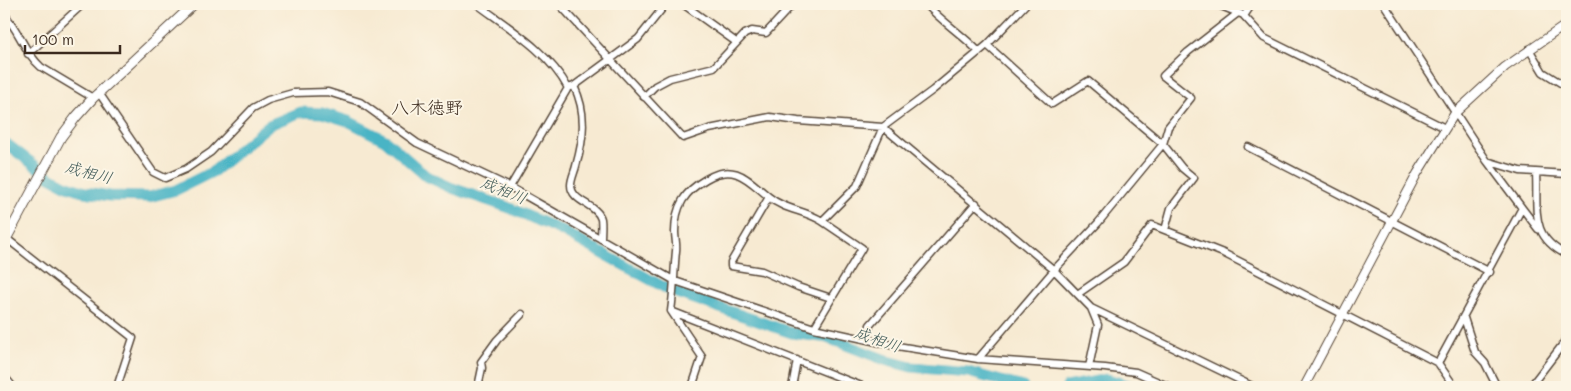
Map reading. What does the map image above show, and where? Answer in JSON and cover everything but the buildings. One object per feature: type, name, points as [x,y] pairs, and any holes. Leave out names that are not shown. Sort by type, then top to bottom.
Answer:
[{"type":"main road","points":[[5,240],[61,137],[96,96],[194,4]]},
{"type":"street","points":[[28,54],[83,4]]},
{"type":"street","points":[[477,4],[541,53],[571,87],[582,103],[584,119],[583,138],[571,185],[575,195],[598,214],[601,239]]},
{"type":"street","points":[[559,4],[683,138],[709,128],[770,117],[798,121],[883,126],[976,203],[1079,293],[1091,308],[1098,325],[1089,367]]},
{"type":"street","points":[[510,187],[571,87],[638,39],[666,4]]},
{"type":"street","points":[[683,4],[736,42]]},
{"type":"street","points":[[644,98],[655,86],[670,78],[714,67],[736,42],[752,31],[766,33],[793,4]]},
{"type":"street","points":[[926,4],[938,17],[963,35],[979,52]]},
{"type":"street","points":[[822,220],[857,186],[883,126],[933,90],[979,52],[1026,4]]},
{"type":"street","points":[[1216,4],[1241,14],[1264,38],[1445,128]]},
{"type":"street","points":[[978,359],[1054,270],[1098,223],[1163,144],[1168,127],[1191,98],[1163,76],[1188,52],[1252,4]]},
{"type":"street","points":[[1387,5],[1455,114],[1487,161],[1551,246],[1567,255]]},
{"type":"street","points":[[4,14],[15,26],[28,54],[41,67],[96,96],[153,172],[165,178],[186,169],[212,152],[253,108],[268,100],[293,93],[328,92],[360,102],[417,143],[510,187],[675,284],[814,328],[866,339],[978,359],[1136,372],[1170,387]]},
{"type":"street","points":[[1304,387],[1392,221],[1445,128],[1455,114],[1485,84],[1528,49],[1567,24]]},
{"type":"street","points":[[987,45],[1052,104],[1088,81],[1163,144],[1182,168],[1194,178],[1171,208],[1165,230]]},
{"type":"street","points":[[1528,49],[1543,72],[1567,87]]},
{"type":"street","points":[[1248,148],[1490,272]]},
{"type":"street","points":[[1487,161],[1536,173],[1567,174]]},
{"type":"street","points":[[692,387],[702,358],[671,308],[675,284],[673,272],[677,249],[675,222],[678,209],[691,188],[710,177],[735,172],[748,179],[778,205],[803,211],[822,220],[862,248],[814,328]]},
{"type":"street","points":[[1536,173],[1539,230]]},
{"type":"street","points":[[769,198],[731,262],[731,266],[762,271],[798,288],[831,298]]},
{"type":"street","points":[[866,339],[870,325],[976,203]]},
{"type":"street","points":[[1438,363],[1490,272],[1522,208]]},
{"type":"street","points":[[1079,293],[1124,262],[1152,225],[1223,253],[1438,363],[1454,386],[1452,387]]},
{"type":"street","points":[[5,240],[133,338],[117,387]]},
{"type":"street","points":[[671,308],[864,387]]},
{"type":"street","points":[[1091,308],[1104,312],[1254,387]]},
{"type":"street","points":[[478,387],[482,368],[481,362],[522,314]]},
{"type":"street","points":[[1464,318],[1475,352],[1484,363],[1497,387]]},
{"type":"street","points":[[1530,387],[1567,336]]},
{"type":"street","points":[[792,387],[797,360]]},
{"type":"street","points":[[4,376],[13,387]]},
{"type":"waterway","name":"成相川","points":[[4,142],[50,177],[65,185],[85,192],[110,196],[149,197],[176,190],[214,171],[269,125],[301,112],[322,113],[348,121],[385,140],[426,176],[452,188],[507,207],[560,230],[669,290],[792,333],[828,338],[888,361],[911,367],[968,372],[1023,387]]},
{"type":"waterway","name":"成相川","points":[[1067,387],[1107,379],[1135,387]]},
{"type":"district","name":"八木徳野","points":[[427,108]]}]
